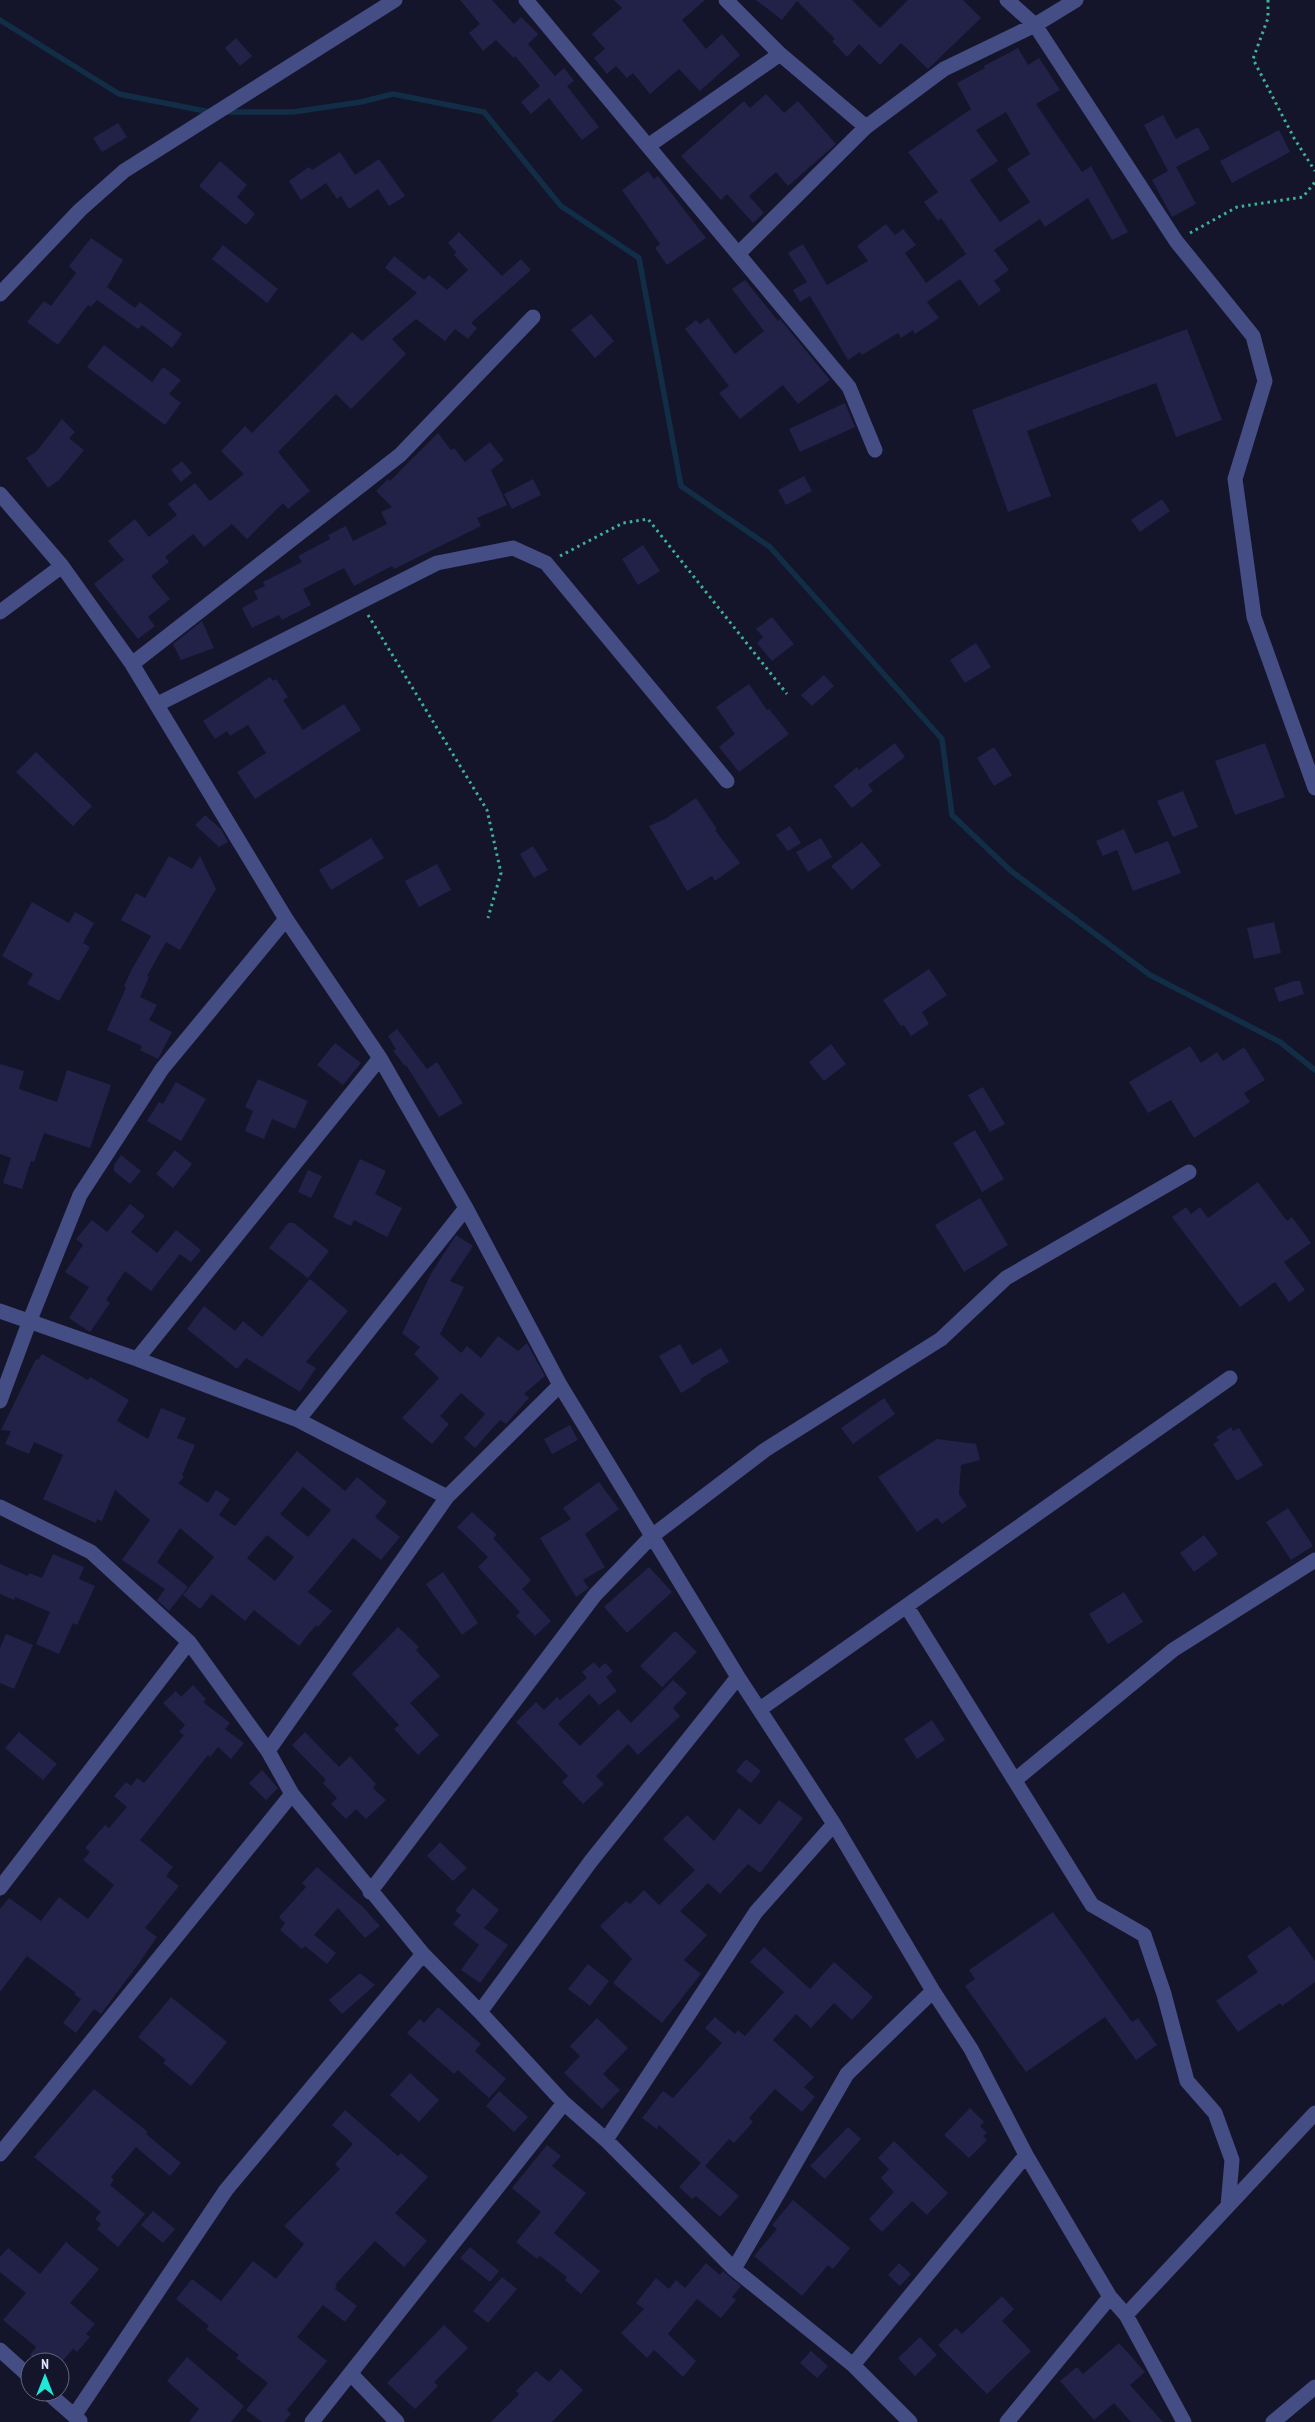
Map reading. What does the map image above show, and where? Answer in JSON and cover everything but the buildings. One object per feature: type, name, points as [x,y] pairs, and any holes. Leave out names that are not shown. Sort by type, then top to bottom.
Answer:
[{"type":"street","points":[[0,294],[80,210],[124,171],[395,0]]},
{"type":"street","points":[[526,0],[849,387],[875,450]]},
{"type":"street","points":[[726,0],[780,54],[866,127]]},
{"type":"street","points":[[1007,0],[1035,25],[1176,241],[1253,336],[1265,381],[1234,479],[1254,617],[1315,788]]},
{"type":"street","points":[[739,253],[866,127],[944,69],[1035,25],[1076,0]]},
{"type":"street","points":[[648,146],[780,54]]},
{"type":"street","points":[[132,664],[400,455],[533,317]]},
{"type":"street","points":[[0,494],[62,566],[132,664],[286,918],[380,1058],[466,1208],[560,1385],[738,1677],[834,1824],[933,1991],[971,2049],[1026,2155],[1110,2297],[1126,2315],[1184,2422]]},
{"type":"street","points":[[158,704],[437,563],[513,548],[546,563],[727,781]]},
{"type":"street","points":[[0,612],[62,566]]},
{"type":"street","points":[[0,1401],[80,1195],[162,1069],[286,918]]},
{"type":"street","points":[[137,1358],[380,1058]]},
{"type":"street","points":[[370,1892],[595,1594],[652,1536],[765,1450],[941,1339],[1006,1278],[1189,1172]]},
{"type":"street","points":[[298,1420],[466,1208]]},
{"type":"street","points":[[0,1312],[30,1320],[137,1358],[298,1420],[447,1497]]},
{"type":"street","points":[[760,1710],[1230,1378]]},
{"type":"street","points":[[268,1751],[447,1497],[560,1385]]},
{"type":"street","points":[[0,1507],[91,1552],[189,1642],[268,1751],[292,1794],[370,1892],[423,1954],[480,2012],[564,2103],[606,2140],[734,2269],[853,2365],[910,2422]]},
{"type":"street","points":[[1015,1780],[1173,1650],[1315,1560]]},
{"type":"street","points":[[907,1607],[1092,1905],[1144,1935],[1164,1994],[1187,2081],[1215,2113],[1232,2160],[1228,2206]]},
{"type":"street","points":[[0,1888],[189,1642]]},
{"type":"street","points":[[480,2012],[591,1861],[738,1677]]},
{"type":"street","points":[[0,2154],[192,1920],[292,1794]]},
{"type":"street","points":[[606,2140],[756,1912],[834,1824]]},
{"type":"street","points":[[58,2402],[77,2419],[226,2190],[423,1954]]},
{"type":"street","points":[[734,2269],[846,2074],[933,1991]]},
{"type":"street","points":[[312,2422],[564,2103]]},
{"type":"street","points":[[1126,2315],[1315,2113]]},
{"type":"street","points":[[853,2365],[1026,2155]]},
{"type":"street","points":[[1007,2422],[1110,2297]]},
{"type":"street","points":[[0,2350],[20,2368]]},
{"type":"street","points":[[351,2374],[397,2422]]},
{"type":"street","points":[[1273,2422],[1315,2387]]},
{"type":"path","points":[[1268,0],[1268,18],[1253,59],[1294,138],[1315,171]]},
{"type":"path","points":[[1176,241],[1237,207],[1302,197],[1315,182]]},
{"type":"path","points":[[546,563],[623,523],[648,519],[787,694]]},
{"type":"path","points":[[360,602],[487,810],[501,873],[488,918]]},
{"type":"waterway","points":[[0,20],[119,94],[210,112]]},
{"type":"waterway","points":[[224,112],[293,112],[361,102],[393,94],[484,112],[561,206],[639,258],[681,486],[770,547],[942,739],[952,815],[1011,871],[1150,975],[1280,1042],[1315,1070]]}]
